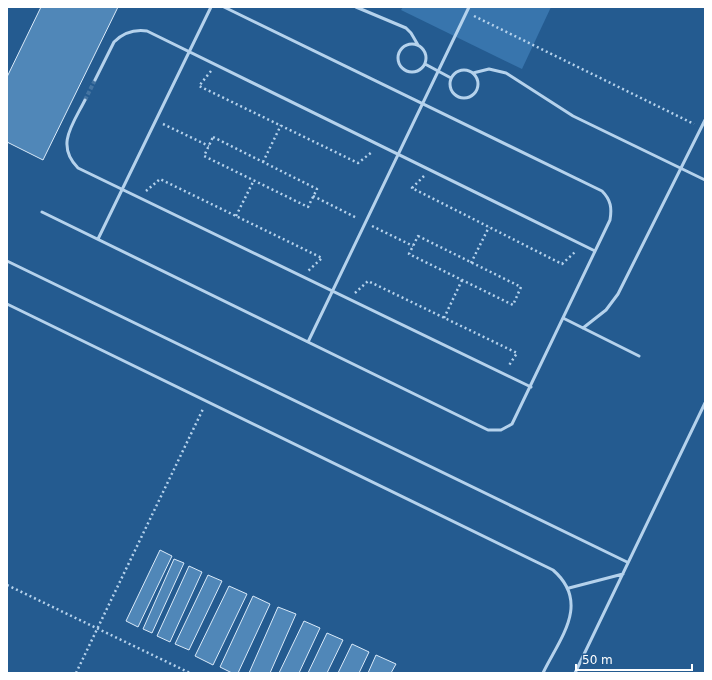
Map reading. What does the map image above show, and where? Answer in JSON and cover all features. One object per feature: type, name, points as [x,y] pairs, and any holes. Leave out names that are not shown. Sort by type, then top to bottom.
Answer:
[{"type":"lane","points":[[98,239],[211,7]]},
{"type":"lane","points":[[42,212],[488,430],[501,430],[512,424],[531,388],[610,220],[611,212],[607,197],[602,191],[224,7]]},
{"type":"lane","points":[[356,7],[406,28],[411,33],[418,45],[426,53],[425,64],[417,71],[406,70],[399,62],[398,57],[403,47],[413,44],[418,45]]},
{"type":"lane","points":[[308,342],[469,7]]},
{"type":"lane","points":[[95,80],[114,42],[130,31],[147,31],[595,251]]},
{"type":"lane","points":[[425,64],[451,78]]},
{"type":"lane","points":[[473,73],[478,83],[474,93],[465,98],[455,94],[451,90],[451,78],[458,71],[463,70],[473,73],[489,69],[506,73],[573,116],[705,180]]},
{"type":"lane","points":[[85,100],[68,136],[66,144],[67,154],[78,168],[531,388]]},
{"type":"lane","points":[[582,328],[606,310],[618,294],[705,120]]},
{"type":"lane","points":[[7,261],[627,562]]},
{"type":"lane","points":[[7,304],[553,570],[562,578],[569,588],[572,602],[571,616],[543,673]]},
{"type":"lane","points":[[563,318],[639,356]]},
{"type":"lane","points":[[575,673],[623,574],[627,562],[705,403]]},
{"type":"lane","points":[[569,588],[623,574]]},
{"type":"path","points":[[466,12],[701,128]]},
{"type":"path","points":[[216,65],[199,86],[358,162],[380,145]]},
{"type":"path","points":[[156,120],[209,146]]},
{"type":"path","points":[[263,162],[281,125]]},
{"type":"path","points":[[213,137],[317,188],[308,207],[204,156],[209,146],[213,137]]},
{"type":"path","points":[[430,170],[412,188],[562,264],[583,245]]},
{"type":"path","points":[[138,198],[160,179],[322,258],[302,277]]},
{"type":"path","points":[[236,216],[254,180]]},
{"type":"path","points":[[471,262],[489,227]]},
{"type":"path","points":[[418,236],[471,262],[521,287],[513,306],[409,254],[418,236]]},
{"type":"path","points":[[444,318],[462,280]]},
{"type":"path","points":[[348,299],[368,281],[517,353],[503,374]]},
{"type":"path","points":[[76,673],[207,402]]},
{"type":"path","points":[[7,585],[190,673]]},
{"type":"shaded area","points":[[403,7],[551,7],[522,69],[401,10]]},
{"type":"building","points":[[41,7],[118,7],[43,160],[7,142],[7,77]]},
{"type":"building","points":[[160,550],[172,556],[138,627],[126,621]]},
{"type":"building","points":[[174,559],[184,563],[152,633],[143,629]]},
{"type":"building","points":[[189,566],[202,572],[170,642],[157,636]]},
{"type":"building","points":[[208,575],[222,581],[189,650],[175,644]]},
{"type":"building","points":[[229,586],[247,594],[213,665],[195,656]]},
{"type":"building","points":[[253,596],[270,604],[238,673],[232,673],[220,667]]},
{"type":"building","points":[[278,607],[296,614],[270,673],[249,673]]},
{"type":"building","points":[[304,621],[320,628],[299,673],[279,673]]},
{"type":"building","points":[[327,633],[343,640],[327,673],[308,673]]},
{"type":"building","points":[[352,644],[369,652],[359,673],[338,673]]},
{"type":"building","points":[[376,655],[396,664],[391,673],[368,673]]},
{"type":"tunnel","points":[[85,100],[95,80]]}]
